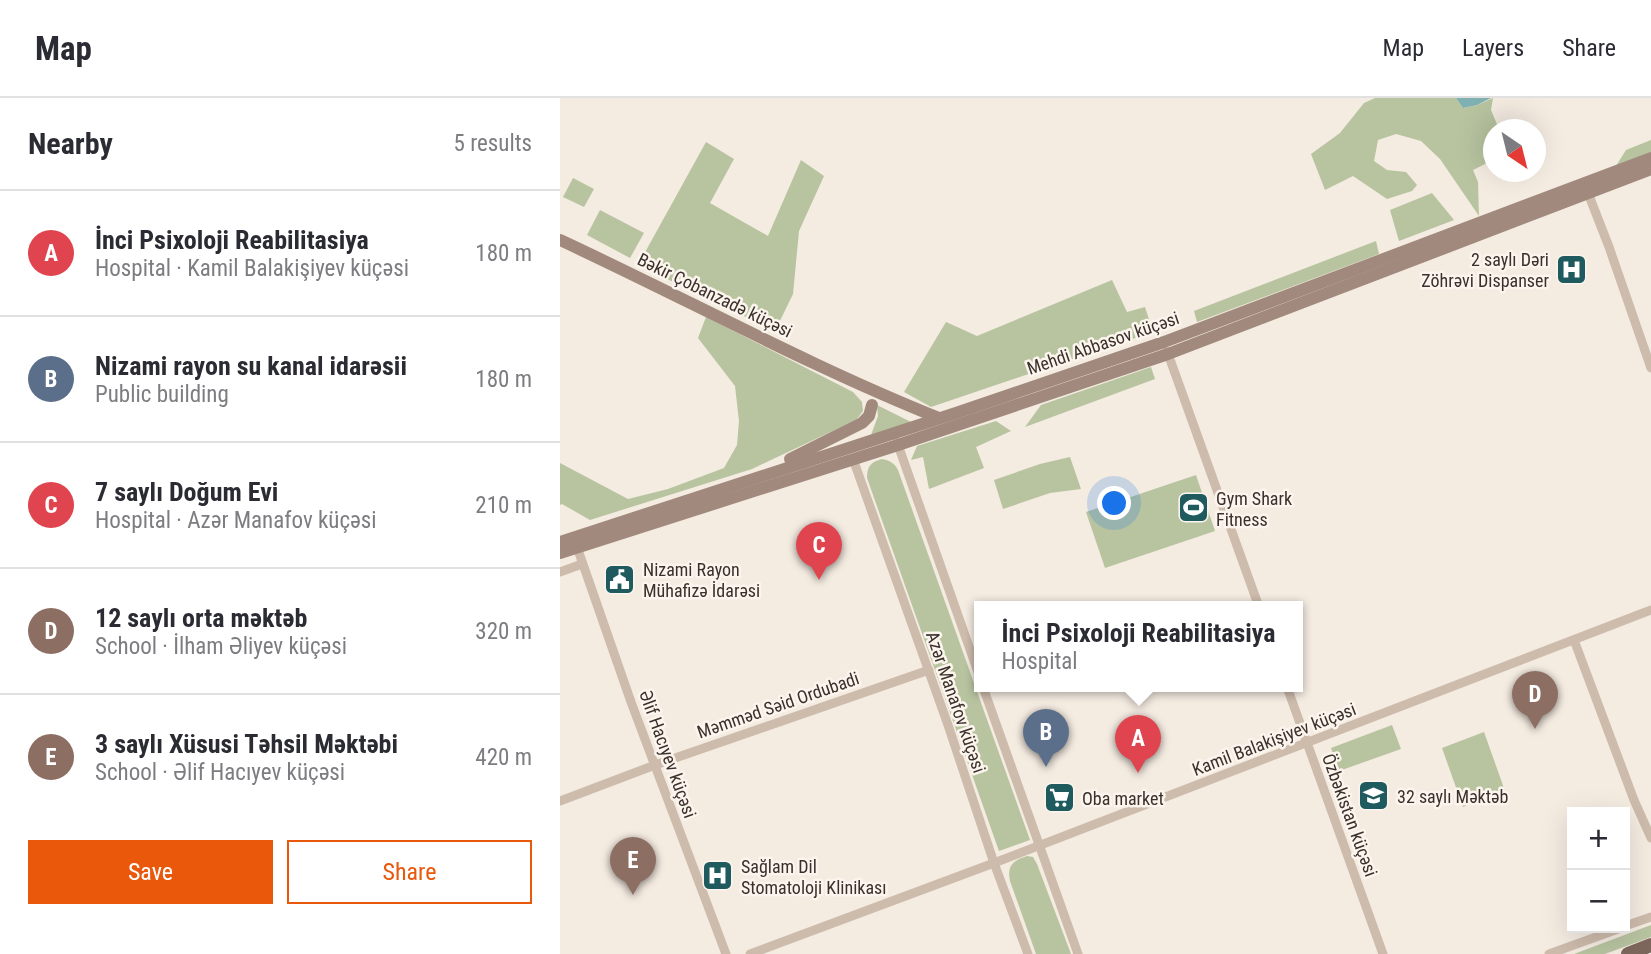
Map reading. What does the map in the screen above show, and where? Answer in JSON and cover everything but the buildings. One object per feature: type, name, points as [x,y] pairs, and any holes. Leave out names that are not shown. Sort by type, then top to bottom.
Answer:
[{"type":"main road","points":[[1628,954],[1651,945]]},
{"type":"street","name":"Mehdi Abbasov küçəsi","points":[[1166,348],[1651,158]]},
{"type":"street","name":"Mehdi Abbasov küçəsi","points":[[560,553],[898,445],[939,425],[1166,348],[1651,169]]},
{"type":"street","points":[[1588,193],[1651,368]]},
{"type":"street","name":"Bəkir Çobanzadə küçəsi","points":[[560,240],[854,382]]},
{"type":"street","points":[[1166,348],[1257,601]]},
{"type":"street","points":[[853,459],[854,452],[873,417],[868,397],[854,382]]},
{"type":"street","points":[[854,382],[924,423],[939,425]]},
{"type":"street","points":[[854,382],[939,425]]},
{"type":"street","points":[[745,481],[856,427],[869,416],[872,405]]},
{"type":"street","points":[[560,542],[924,423]]},
{"type":"street","name":"Azər Manafov küçəsi","points":[[887,435],[895,439],[898,445],[974,661]]},
{"type":"street","name":"Azər Manafov küçəsi","points":[[853,459],[1028,954]]},
{"type":"street","name":"Əlif Hacıyev küçəsi","points":[[577,547],[726,954]]},
{"type":"street","points":[[560,572],[582,564]]},
{"type":"street","name":"Kamil Balakişiyev küçəsi","points":[[750,954],[1040,846],[1651,610]]},
{"type":"street","points":[[1574,640],[1651,838]]},
{"type":"street","name":"Məmməd Səid Ordubadi","points":[[560,801],[655,765],[929,670]]},
{"type":"street","name":"Azər Manafov küçəsi","points":[[985,692],[1078,954]]},
{"type":"street","name":"Özbəkistan küçəsi","points":[[1289,692],[1383,954]]},
{"type":"street","points":[[1630,924],[1651,916]]},
{"type":"street","points":[[1549,954],[1607,933]]},
{"type":"green space","points":[[1375,98],[1456,98],[1463,108],[1493,98],[1491,110],[1495,119],[1483,119],[1483,165],[1473,170],[1478,182],[1479,216],[1440,159],[1421,141],[1396,134],[1378,140],[1374,161],[1387,170],[1406,172],[1417,185],[1412,191],[1387,199],[1353,176],[1325,190],[1311,154],[1340,133],[1364,103]]},
{"type":"green space","points":[[1651,140],[1651,153],[1616,166],[1626,150]]},
{"type":"green space","points":[[706,142],[734,159],[710,203],[768,236],[801,160],[824,176],[799,231],[793,294],[775,331],[638,265]]},
{"type":"green space","points":[[573,178],[594,189],[584,207],[563,197]]},
{"type":"green space","points":[[1432,193],[1454,220],[1399,241],[1390,210]]},
{"type":"green space","points":[[600,210],[644,233],[630,258],[587,235]]},
{"type":"green space","points":[[1376,241],[1379,254],[1197,322],[1194,311]]},
{"type":"green space","points":[[1112,280],[1127,312],[1145,307],[1153,332],[931,407],[904,392],[946,322],[977,336]]},
{"type":"green space","points":[[706,317],[853,392],[862,402],[863,411],[857,419],[752,469],[590,520],[560,505],[560,463],[628,499],[668,489],[724,468],[737,445],[739,421],[735,386],[698,338]]},
{"type":"green space","points":[[1151,367],[1155,379],[1025,427],[1041,405]]},
{"type":"green space","points":[[877,405],[913,423],[871,435],[878,416]]},
{"type":"green space","points":[[996,421],[1011,431],[976,447],[984,468],[929,489],[923,457],[911,460],[917,446]]},
{"type":"green space","points":[[1070,457],[1081,489],[1050,493],[1003,509],[994,480]]},
{"type":"green space","points":[[882,459],[892,463],[898,470],[974,683],[974,692],[977,692],[1030,840],[999,851],[867,478],[870,465]]},
{"type":"green space","points":[[1196,475],[1215,531],[1105,568],[1086,512]]},
{"type":"green space","points":[[1392,725],[1401,749],[1339,771],[1331,748]]},
{"type":"green space","points":[[1484,732],[1505,791],[1463,807],[1442,748]]},
{"type":"green space","points":[[1027,856],[1033,857],[1037,864],[1071,954],[1036,954],[1009,876],[1012,865]]},
{"type":"green space","points":[[1651,925],[1651,937],[1605,954],[1574,954],[1630,933]]},
{"type":"water","points":[[1456,98],[1491,98],[1463,108]]},
{"type":"place","name":"2 saylı Dəri Zöhrəvi Dispanser","points":[[1572,269]]},
{"type":"place","name":"Gym Shark Fitness","points":[[1193,508]]},
{"type":"place","name":"Nizami Rayon Mühafizə İdarəsi","points":[[620,579]]},
{"type":"place","name":"7 saylı Doğum Evi","points":[[819,580]]},
{"type":"place","name":"12 saylı orta məktəb","points":[[1535,729]]},
{"type":"place","name":"Nizami rayon su kanal idarəsii","points":[[1046,767]]},
{"type":"place","name":"İnci Psixoloji Reabilitasiya","points":[[1138,773]]},
{"type":"place","name":"32 saylı Məktəb","points":[[1374,796]]},
{"type":"place","name":"Oba market","points":[[1059,798]]},
{"type":"place","name":"Sağlam Dil Stomatoloji Klinikası","points":[[718,876]]},
{"type":"place","name":"3 saylı Xüsusi Təhsil Məktəbi","points":[[633,895]]}]
